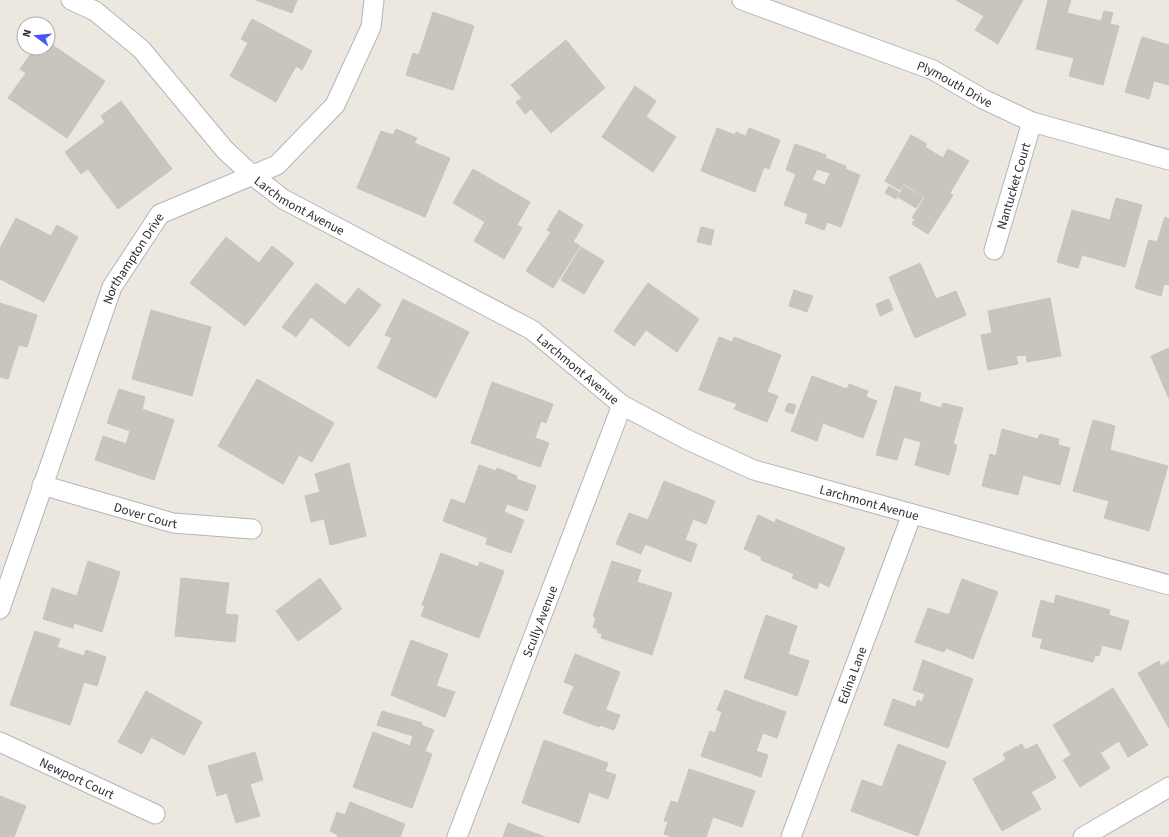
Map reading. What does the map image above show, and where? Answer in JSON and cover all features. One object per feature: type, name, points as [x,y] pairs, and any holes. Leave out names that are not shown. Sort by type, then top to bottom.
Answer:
[{"type":"street","name":"Larchmont Avenue","points":[[71,0],[95,11],[141,49],[225,150],[252,175],[283,199],[532,330],[622,405],[688,440],[754,470],[1169,585]]},
{"type":"street","name":"Northampton Drive","points":[[0,609],[112,287],[160,214],[277,165],[335,105],[371,27],[374,0]]},
{"type":"street","name":"Plymouth Drive","points":[[742,0],[933,70],[983,99],[1032,122],[1169,160]]},
{"type":"street","name":"Nantucket Court","points":[[994,250],[1032,122]]},
{"type":"street","name":"Scully Avenue","points":[[457,837],[622,405]]},
{"type":"street","name":"Dover Court","points":[[42,485],[173,523],[252,529]]},
{"type":"street","name":"Edina Lane","points":[[791,837],[912,514]]},
{"type":"street","name":"Newport Court","points":[[0,742],[155,814]]},
{"type":"street","points":[[1083,837],[1169,787]]},
{"type":"building","points":[[256,0],[297,0],[292,13]]},
{"type":"building","points":[[956,0],[1023,0],[998,44],[975,30],[984,16]]},
{"type":"building","points":[[1048,0],[1071,0],[1067,13],[1101,21],[1104,11],[1113,13],[1110,24],[1119,26],[1103,85],[1069,76],[1074,58],[1036,49]]},
{"type":"building","points":[[433,12],[474,26],[453,90],[406,75],[413,53],[419,55]]},
{"type":"building","points":[[252,19],[312,51],[302,70],[296,66],[276,102],[230,76],[248,43],[241,39]]},
{"type":"building","points":[[1142,37],[1169,45],[1169,85],[1154,81],[1149,99],[1125,92]]},
{"type":"building","points":[[566,40],[605,88],[551,133],[531,109],[525,114],[516,102],[522,98],[511,85]]},
{"type":"building","points":[[56,47],[105,81],[67,138],[8,98],[26,73],[20,69],[29,56],[56,56]]},
{"type":"building","points":[[635,86],[656,101],[646,117],[676,137],[653,172],[602,137]]},
{"type":"building","points":[[121,101],[172,169],[118,209],[88,169],[81,174],[65,152],[105,122],[101,116]]},
{"type":"building","points":[[717,128],[735,135],[736,132],[746,136],[749,128],[780,140],[769,169],[764,167],[755,192],[701,171]]},
{"type":"building","points":[[396,129],[417,138],[414,143],[450,158],[425,217],[357,188],[381,131],[393,135]]},
{"type":"building","points":[[911,135],[927,144],[925,147],[943,158],[948,149],[969,161],[950,193],[953,195],[928,234],[912,224],[915,219],[912,218],[925,197],[904,184],[900,190],[885,181]]},
{"type":"building","points":[[795,144],[826,155],[825,158],[846,166],[845,169],[860,175],[841,227],[827,222],[824,230],[805,223],[808,214],[784,205],[796,174],[786,170]],"holes":[[[817,169],[830,173],[825,185],[812,180]]]},
{"type":"building","points":[[473,169],[530,202],[517,225],[522,228],[504,259],[474,241],[485,222],[453,203]]},
{"type":"building","points":[[889,186],[899,192],[896,199],[885,193]]},
{"type":"building","points":[[904,186],[923,197],[916,208],[898,197]]},
{"type":"building","points":[[1116,198],[1142,205],[1125,267],[1082,255],[1078,268],[1057,262],[1072,210],[1110,220]]},
{"type":"building","points":[[559,210],[583,225],[573,242],[580,246],[553,288],[526,271],[551,232],[547,230]]},
{"type":"building","points":[[1165,217],[1169,219],[1169,285],[1164,284],[1161,296],[1135,288],[1149,240],[1157,242]]},
{"type":"building","points":[[16,218],[51,236],[57,225],[78,237],[44,302],[0,279],[0,248]]},
{"type":"building","points":[[701,227],[714,230],[711,245],[697,242]]},
{"type":"building","points":[[226,237],[259,263],[272,246],[294,263],[245,326],[190,283]]},
{"type":"building","points":[[581,247],[604,261],[584,294],[561,280]]},
{"type":"building","points":[[920,263],[936,299],[956,291],[966,315],[915,338],[889,277]]},
{"type":"building","points":[[316,283],[345,305],[358,288],[381,305],[349,347],[311,317],[296,337],[282,327]]},
{"type":"building","points":[[648,283],[699,319],[677,352],[646,330],[634,346],[614,331]]},
{"type":"building","points":[[794,290],[813,296],[807,312],[789,306]]},
{"type":"building","points":[[1050,298],[1061,356],[1027,362],[1026,355],[1016,356],[1018,364],[988,370],[981,335],[992,333],[988,311]]},
{"type":"building","points":[[403,299],[469,332],[436,398],[377,368],[392,338],[385,335]]},
{"type":"building","points":[[889,299],[893,310],[880,316],[876,304]]},
{"type":"building","points":[[0,303],[37,315],[27,347],[19,345],[8,379],[0,377]]},
{"type":"building","points":[[151,310],[211,327],[192,396],[132,379]]},
{"type":"building","points":[[719,337],[732,342],[734,337],[781,355],[767,392],[778,396],[767,422],[734,409],[737,404],[699,390]]},
{"type":"building","points":[[1169,348],[1169,399],[1151,356]]},
{"type":"building","points":[[812,376],[847,389],[849,384],[868,391],[866,397],[877,401],[863,438],[823,423],[817,441],[791,431]]},
{"type":"building","points":[[257,379],[334,423],[312,462],[299,455],[283,484],[218,446]]},
{"type":"building","points":[[492,382],[553,404],[546,423],[541,421],[535,438],[549,443],[540,467],[471,443]]},
{"type":"building","points":[[895,386],[921,393],[919,401],[941,408],[943,403],[963,408],[953,444],[957,445],[949,475],[915,465],[921,442],[904,437],[897,460],[876,455]]},
{"type":"building","points":[[119,389],[145,397],[142,409],[174,420],[154,480],[95,460],[103,436],[126,444],[130,431],[107,423]]},
{"type":"building","points":[[788,403],[796,405],[793,414],[785,411]]},
{"type":"building","points":[[1093,420],[1115,426],[1110,450],[1168,466],[1149,531],[1104,518],[1109,501],[1073,491]]},
{"type":"building","points":[[1002,429],[1038,439],[1040,434],[1059,439],[1058,445],[1070,448],[1060,485],[1023,475],[1018,495],[982,486],[990,454],[996,456]]},
{"type":"building","points":[[349,463],[366,536],[330,545],[324,519],[311,522],[305,496],[320,492],[315,474]]},
{"type":"building","points":[[479,465],[496,471],[497,468],[517,476],[516,479],[536,486],[527,511],[507,504],[504,512],[524,520],[511,553],[486,544],[488,538],[443,521],[451,499],[465,504]]},
{"type":"building","points":[[664,481],[715,501],[706,524],[693,519],[685,540],[697,544],[691,562],[645,544],[641,554],[616,544],[629,513],[648,520]]},
{"type":"building","points":[[758,515],[775,523],[776,519],[845,548],[829,587],[819,582],[817,589],[792,578],[794,574],[761,560],[762,557],[744,549]]},
{"type":"building","points":[[441,553],[478,567],[480,562],[504,571],[479,638],[421,616],[425,606],[422,605]]},
{"type":"building","points":[[88,561],[120,572],[102,632],[74,623],[73,628],[43,619],[52,588],[77,596]]},
{"type":"building","points":[[612,561],[641,570],[637,582],[672,593],[652,655],[601,638],[602,634],[597,632],[598,629],[593,627],[596,618],[593,616]]},
{"type":"building","points":[[181,578],[229,583],[225,614],[238,615],[235,642],[175,636]]},
{"type":"building","points":[[320,578],[342,609],[298,641],[276,611]]},
{"type":"building","points":[[962,579],[998,592],[973,659],[946,648],[944,652],[915,642],[928,608],[949,615]]},
{"type":"building","points":[[1056,595],[1110,610],[1109,615],[1129,621],[1121,650],[1102,645],[1099,656],[1095,655],[1093,662],[1040,648],[1043,639],[1032,636],[1041,600],[1054,604]]},
{"type":"building","points":[[766,615],[797,626],[788,654],[809,661],[797,696],[744,678]]},
{"type":"building","points":[[35,631],[60,639],[57,647],[84,656],[86,650],[106,657],[97,686],[84,682],[70,725],[10,705]]},
{"type":"building","points":[[411,640],[448,654],[436,686],[455,692],[445,717],[391,695]]},
{"type":"building","points":[[575,654],[620,672],[599,727],[563,713],[574,686],[564,682]]},
{"type":"building","points":[[923,660],[973,679],[948,748],[884,725],[893,699],[915,707],[918,700],[922,702],[925,694],[913,690]]},
{"type":"building","points":[[1159,661],[1161,666],[1169,661],[1169,728],[1138,673]]},
{"type":"building","points":[[1113,688],[1148,745],[1128,757],[1119,741],[1100,753],[1110,768],[1080,787],[1063,760],[1071,755],[1053,725]]},
{"type":"building","points":[[725,690],[786,712],[777,738],[763,733],[756,751],[768,755],[761,777],[701,756],[710,731],[715,733],[722,712],[717,710]]},
{"type":"building","points":[[146,691],[202,722],[184,755],[151,737],[142,754],[118,742]]},
{"type":"building","points":[[606,710],[620,715],[614,730],[600,725]]},
{"type":"building","points":[[382,711],[422,723],[421,725],[434,730],[425,751],[432,754],[412,808],[353,787],[373,732],[410,746],[413,736],[377,725]]},
{"type":"building","points":[[544,740],[608,763],[605,771],[616,775],[608,799],[589,792],[579,823],[522,803]]},
{"type":"building","points":[[898,744],[946,762],[918,836],[851,811],[862,780],[882,787]]},
{"type":"building","points":[[1022,744],[1025,750],[1037,744],[1056,778],[1031,792],[1041,809],[1002,831],[973,779],[1006,760],[1003,754]]},
{"type":"building","points":[[255,752],[263,780],[250,784],[260,816],[236,823],[227,793],[217,796],[208,766]]},
{"type":"building","points":[[689,769],[755,791],[742,827],[713,817],[706,837],[672,837],[664,834],[668,822],[664,821],[671,801],[678,803]]},
{"type":"building","points":[[0,796],[26,806],[14,837],[0,837]]},
{"type":"building","points":[[350,802],[405,824],[400,837],[337,837],[338,835],[330,831],[337,812],[345,815]]},
{"type":"building","points":[[508,823],[545,837],[503,837]]}]
